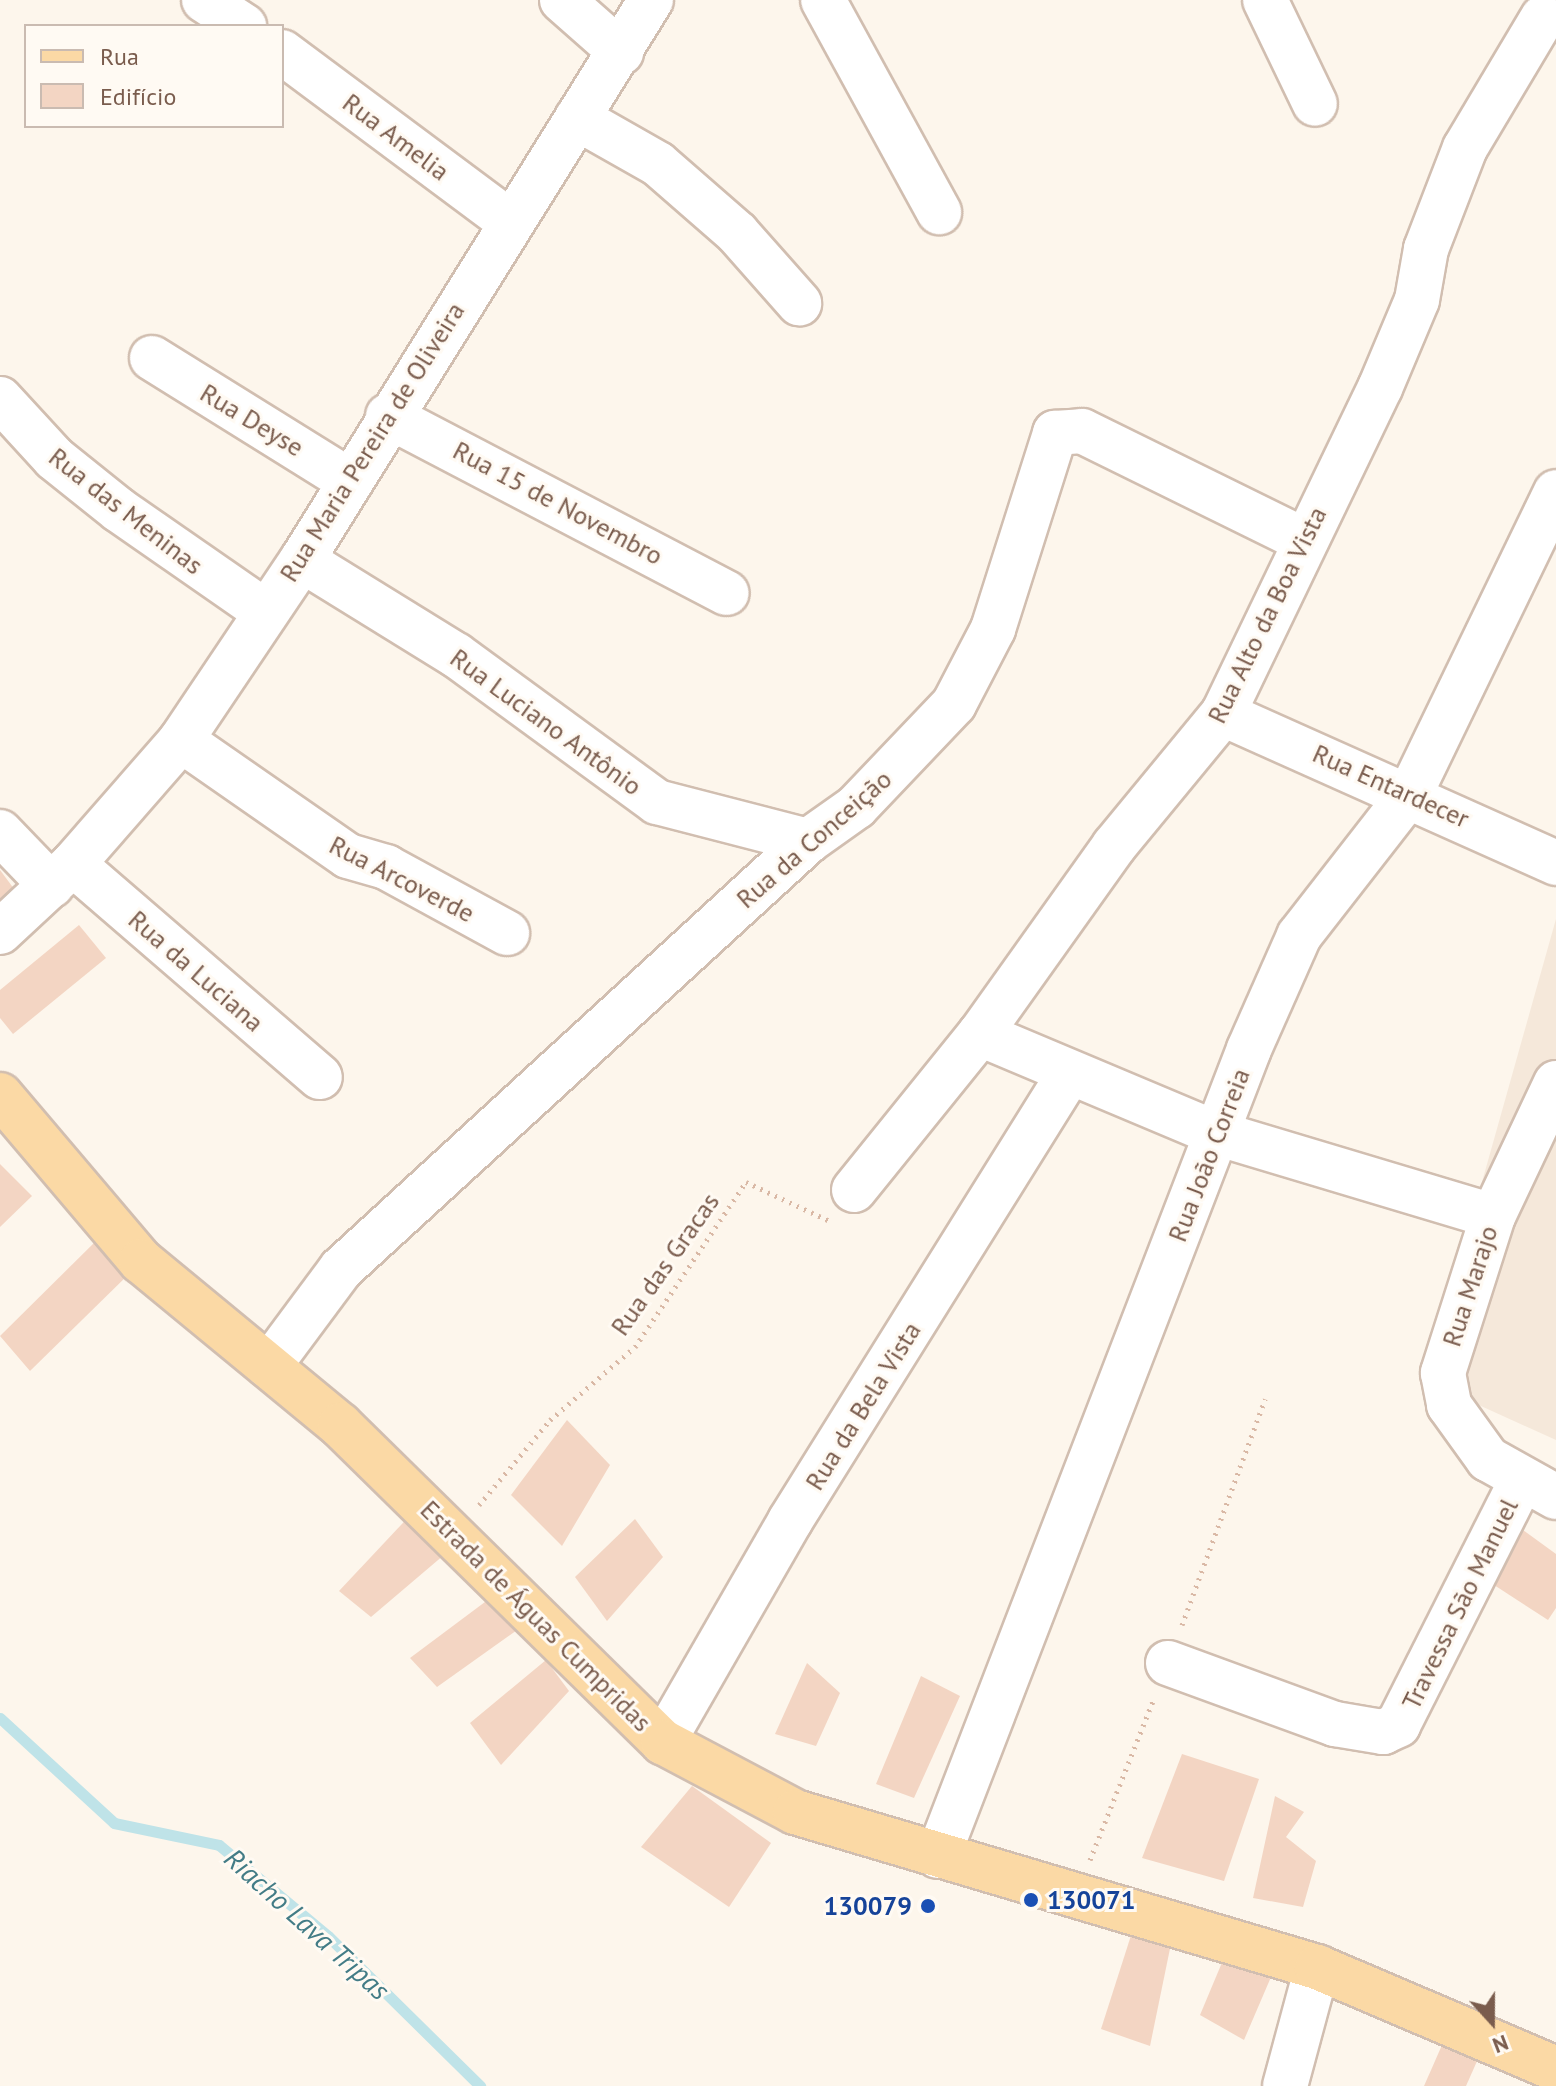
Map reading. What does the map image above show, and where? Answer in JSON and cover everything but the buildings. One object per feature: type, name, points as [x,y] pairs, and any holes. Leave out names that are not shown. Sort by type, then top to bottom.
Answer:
[{"type":"main road","name":"Estrada de Águas Cumpridas","points":[[0,1095],[141,1261],[269,1366],[455,1533],[663,1742],[795,1812],[1317,1967],[1556,2069]]},
{"type":"street","points":[[204,0],[241,24]]},
{"type":"street","points":[[562,0],[621,52]]},
{"type":"street","name":"Rua Maria Pereira de Oliveira","points":[[0,932],[62,874],[181,740],[263,610],[302,560],[388,416],[621,52],[651,0]]},
{"type":"street","points":[[823,0],[939,212]]},
{"type":"street","points":[[1265,0],[1315,104]]},
{"type":"street","name":"Rua Alto da Boa Vista","points":[[854,1190],[980,1034],[1114,846],[1223,714],[1417,300],[1426,249],[1465,148],[1543,17]]},
{"type":"street","name":"Rua Amelia","points":[[284,53],[510,222]]},
{"type":"street","points":[[577,118],[658,164],[737,233],[799,303]]},
{"type":"street","name":"Rua Deyse","points":[[152,358],[351,482]]},
{"type":"street","name":"Rua das Meninas","points":[[0,399],[54,458],[119,510],[263,610]]},
{"type":"street","name":"Rua 15 de Novembro","points":[[388,416],[727,593]]},
{"type":"street","name":"Rua da Conceição","points":[[269,1366],[341,1269],[808,841],[911,753],[975,670],[1055,433],[1082,431],[1304,540]]},
{"type":"street","name":"Rua João Correia","points":[[938,1856],[1216,1133],[1299,936],[1411,792],[1556,492]]},
{"type":"street","name":"Rua Luciano Antônio","points":[[302,560],[456,655],[657,802],[808,841]]},
{"type":"street","name":"Rua Entardecer","points":[[1223,714],[1411,792],[1556,863]]},
{"type":"street","name":"Rua Arcoverde","points":[[181,740],[348,856],[386,867],[507,933]]},
{"type":"street","name":"Rua da Luciana","points":[[0,832],[62,874],[320,1077]]},
{"type":"street","points":[[980,1034],[1069,1074],[1216,1133],[1493,1216]]},
{"type":"street","name":"Rua da Bela Vista","points":[[663,1742],[790,1521],[1069,1074]]},
{"type":"street","name":"Rua Marajo","points":[[1539,1488],[1488,1459],[1462,1429],[1443,1373],[1493,1216],[1556,1083]]},
{"type":"street","name":"Travessa São Manuel","points":[[1168,1663],[1335,1724],[1383,1732],[1398,1725],[1539,1488]]},
{"type":"street","points":[[1285,2086],[1317,1967]]},
{"type":"path","name":"Rua das Gracas","points":[[455,1533],[550,1420],[635,1347],[746,1182],[828,1224],[854,1190]]},
{"type":"shaded area","points":[[1556,919],[1556,1440],[1426,1381]]},
{"type":"waterway","name":"Riacho Lava Tripas","points":[[0,1718],[114,1823],[219,1845],[328,1936],[480,2086]]},
{"type":"place","name":"130071","points":[[1031,1900]]},
{"type":"place","name":"130079","points":[[928,1906]]}]
